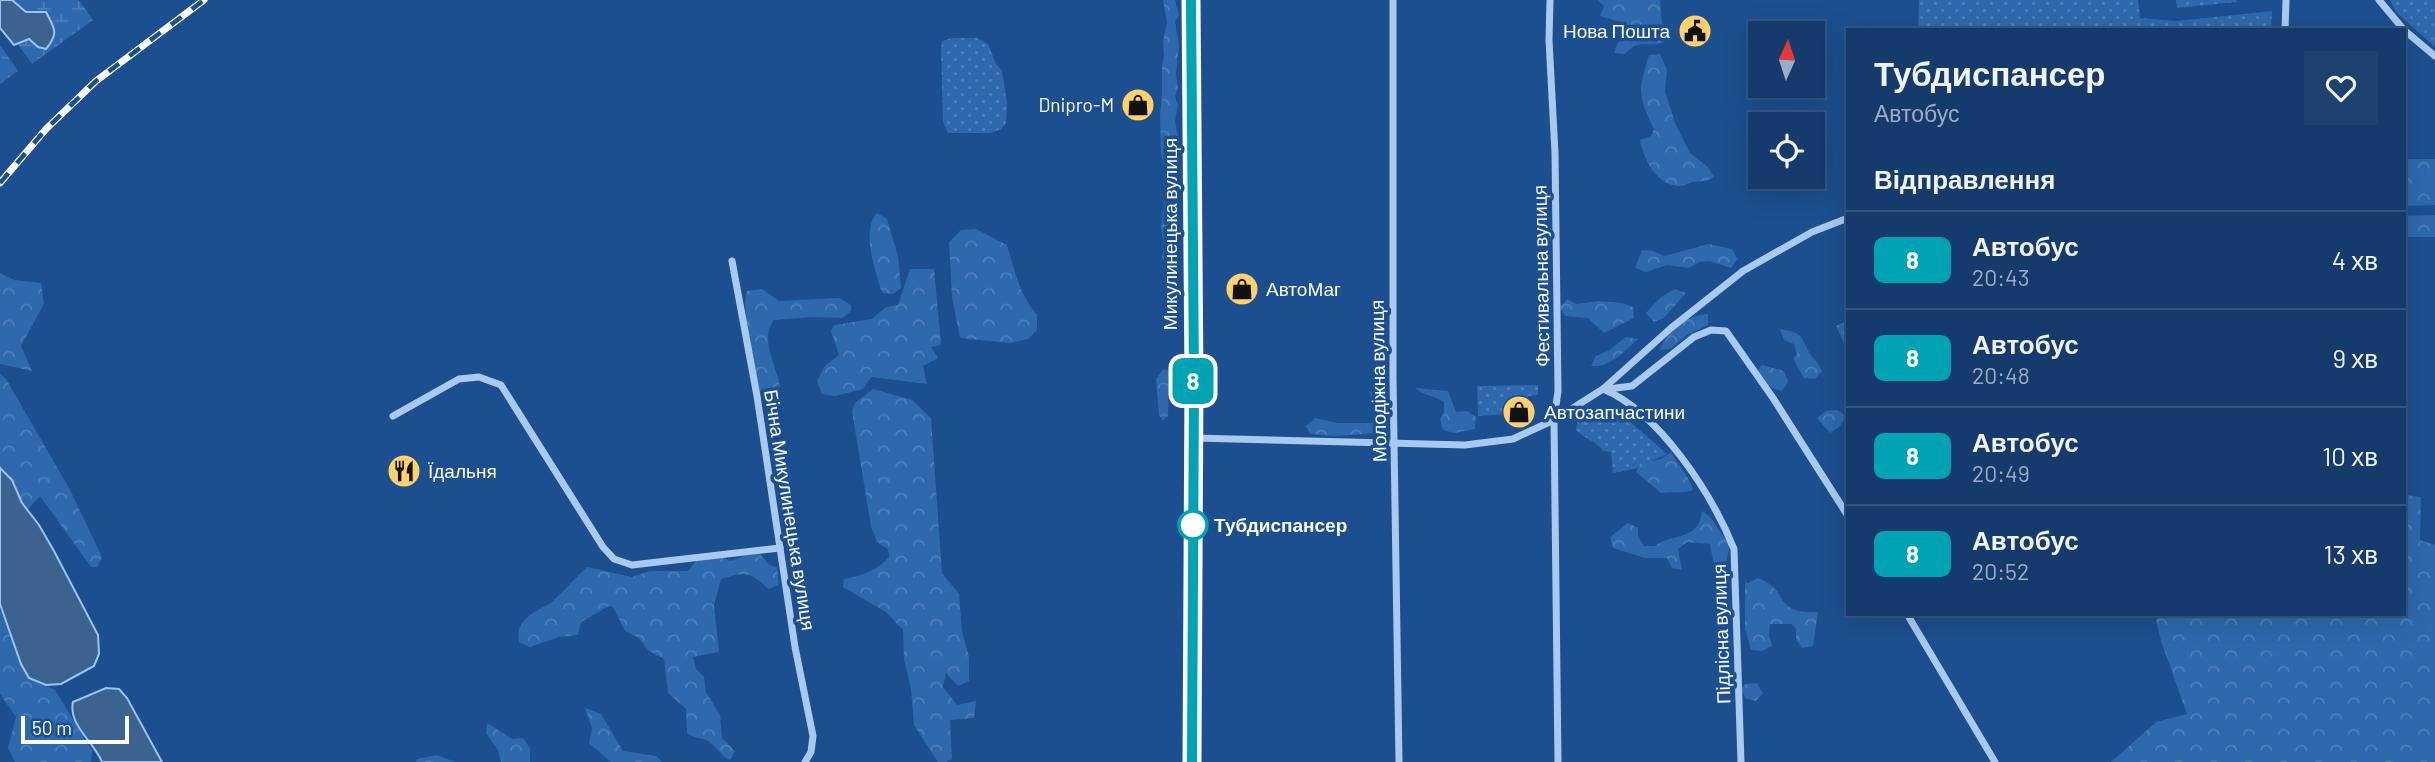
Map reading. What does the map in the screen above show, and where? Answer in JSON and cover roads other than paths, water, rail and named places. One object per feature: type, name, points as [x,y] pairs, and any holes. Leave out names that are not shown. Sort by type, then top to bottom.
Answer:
[{"type":"highway","name":"Микулинецька вулиця","points":[[1191,0],[1192,762]]},
{"type":"street","name":"Молодіжна вулиця","points":[[1393,0],[1394,443],[1399,762]]},
{"type":"street","name":"Фестивальна вулиця","points":[[1550,0],[1558,363],[1558,391],[1553,420],[1558,762]]},
{"type":"street","points":[[2284,28],[2286,0]]},
{"type":"street","points":[[2379,0],[2402,28]]},
{"type":"street","points":[[2406,32],[2435,56]]},
{"type":"street","points":[[1192,438],[1465,445],[1513,439],[1553,420],[1604,389],[1671,328],[1743,271],[1812,232],[1846,219]]},
{"type":"street","name":"Бічна Микулинецька вулиця","points":[[732,261],[757,396],[795,647],[813,736],[811,752],[805,762]]},
{"type":"street","points":[[1604,389],[1632,386],[1694,337],[1711,330],[1726,331],[1773,398],[1846,513]]},
{"type":"street","points":[[393,416],[459,379],[479,377],[500,385],[603,547],[614,559],[632,565],[780,548]]},
{"type":"street","name":"Підлісна вулиця","points":[[1604,389],[1632,404],[1675,448],[1693,473],[1734,549],[1741,762]]},
{"type":"street","points":[[1908,616],[1995,762]]},
{"type":"railway","points":[[0,183],[46,129],[96,81],[204,0]]},
{"type":"place","name":"Нова Пошта","points":[[1695,31]]},
{"type":"place","name":"Dnipro-M","points":[[1138,105]]},
{"type":"place","name":"АвтоМаг","points":[[1242,289]]},
{"type":"place","name":"Автозапчастини","points":[[1519,412]]},
{"type":"place","name":"Їдальня","points":[[404,471]]},
{"type":"place","name":"Тубдиспансер","points":[[1193,525]]}]
